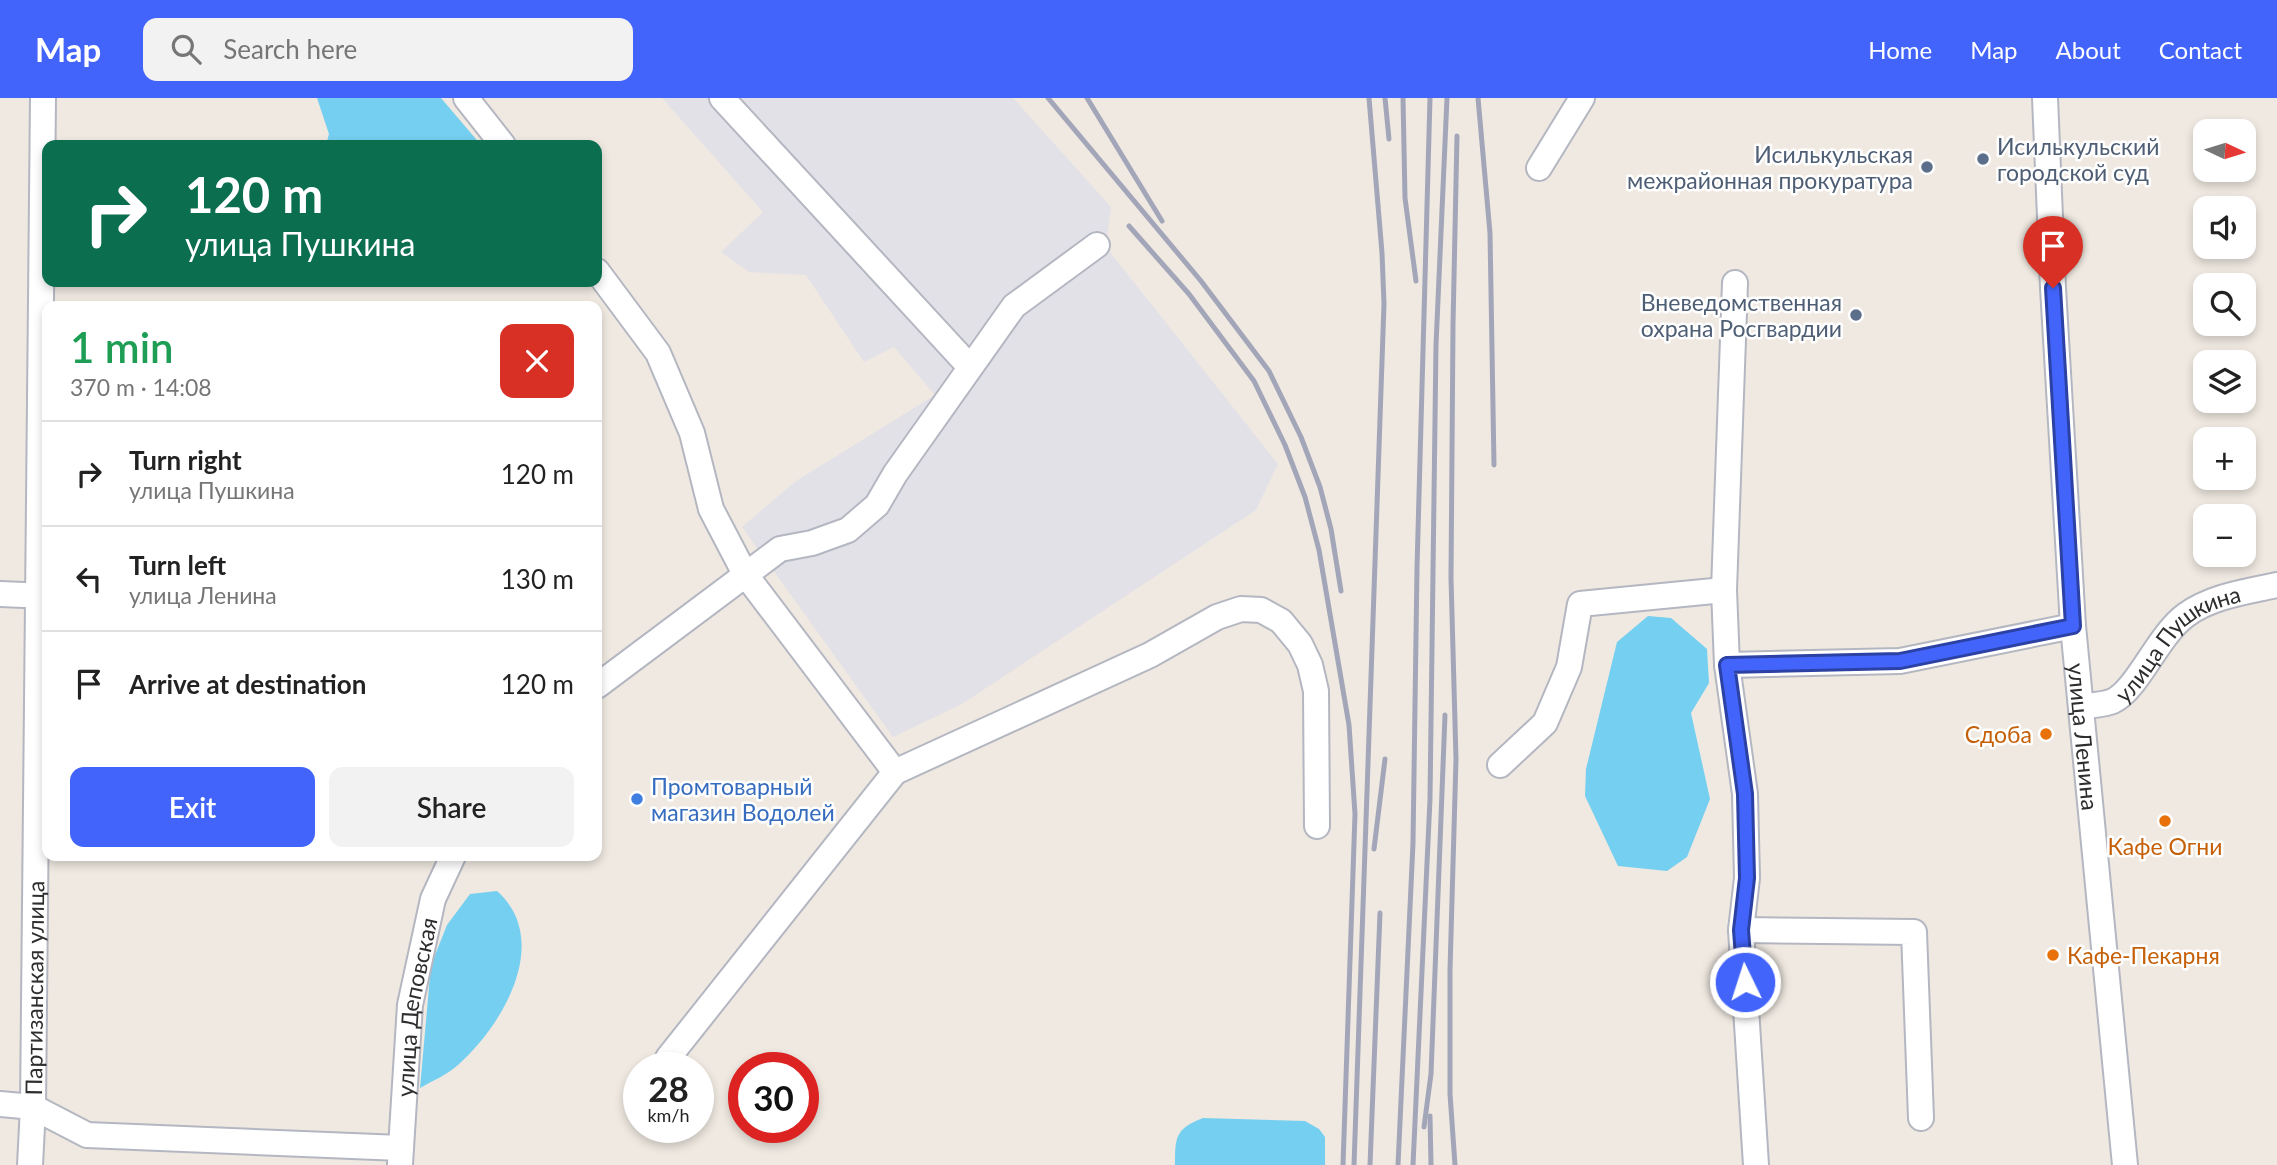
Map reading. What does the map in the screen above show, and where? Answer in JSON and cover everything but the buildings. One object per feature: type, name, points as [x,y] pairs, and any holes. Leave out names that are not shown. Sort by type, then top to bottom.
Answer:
[{"type":"street","name":"Партизанская улица","points":[[43,98],[43,140]]},
{"type":"street","points":[[467,98],[499,140]]},
{"type":"street","points":[[722,98],[970,367]]},
{"type":"street","points":[[1539,168],[1582,98]]},
{"type":"street","name":"улица Ленина","points":[[2045,98],[2053,301],[2073,626],[2125,1165]]},
{"type":"street","points":[[602,682],[780,549],[813,543],[848,530],[877,505],[895,474],[1014,306],[1097,245]]},
{"type":"street","points":[[602,278],[658,353],[692,433],[711,509],[745,574],[895,772]]},
{"type":"street","points":[[1735,283],[1724,590],[1727,665],[1745,794],[1747,878],[1741,930],[1756,1165]]},
{"type":"street","name":"улица Пушкина","points":[[2081,707],[2113,701],[2132,683],[2163,638],[2184,616],[2207,601],[2277,585]]},
{"type":"street","points":[[1500,765],[1545,723],[1569,667],[1580,604],[1724,590]]},
{"type":"street","points":[[0,594],[42,596]]},
{"type":"street","points":[[673,1052],[895,772],[1150,655],[1217,617],[1241,609],[1261,610],[1281,621],[1300,643],[1310,665],[1316,691],[1317,826]]},
{"type":"street","points":[[1727,665],[1900,661],[2073,626]]},
{"type":"street","name":"Партизанская улица","points":[[30,1165],[42,647]]},
{"type":"street","name":"улица Деповская","points":[[400,1157],[410,1005],[433,899],[451,861]]},
{"type":"street","points":[[1741,930],[1914,932],[1922,1118]]},
{"type":"street","points":[[0,1104],[33,1107],[88,1135],[400,1157]]},
{"type":"shaded area","points":[[662,98],[1013,98],[1111,207],[1106,247],[1278,464],[1256,510],[962,704],[893,737],[742,527],[796,481],[935,395],[894,347],[864,362],[806,275],[749,272],[721,252],[763,212]]},
{"type":"water","points":[[317,98],[441,98],[477,140],[327,140],[329,134]]},
{"type":"water","points":[[1648,616],[1671,618],[1707,649],[1709,683],[1691,713],[1710,799],[1687,857],[1667,871],[1618,866],[1585,796],[1586,769],[1617,642]]},
{"type":"water","points":[[497,891],[513,911],[521,934],[521,958],[515,982],[491,1028],[475,1048],[454,1069],[420,1088],[431,965],[447,925],[470,894]]},
{"type":"water","points":[[1203,1118],[1305,1121],[1319,1129],[1325,1137],[1325,1165],[1175,1165],[1178,1135],[1187,1126]]},
{"type":"railway","points":[[1048,98],[1201,281],[1269,371],[1301,437],[1320,487],[1331,529],[1341,591]]},
{"type":"railway","points":[[1087,98],[1162,221]]},
{"type":"railway","points":[[1354,1165],[1384,304],[1369,98]]},
{"type":"railway","points":[[1385,98],[1389,139]]},
{"type":"railway","points":[[1403,98],[1405,198],[1416,281]]},
{"type":"railway","points":[[1398,1165],[1413,843],[1417,568],[1430,98]]},
{"type":"railway","points":[[1413,1165],[1430,799],[1436,345],[1447,98]]},
{"type":"railway","points":[[1478,98],[1490,233],[1494,465]]},
{"type":"railway","points":[[1455,1165],[1450,1094],[1450,970],[1456,759],[1451,578],[1457,136]]},
{"type":"railway","points":[[1129,226],[1189,294],[1254,381],[1285,445],[1305,497],[1319,550],[1349,725],[1355,814],[1343,1165]]},
{"type":"railway","points":[[1424,1127],[1431,1074],[1445,715]]},
{"type":"railway","points":[[1374,849],[1385,759]]},
{"type":"railway","points":[[1370,1165],[1380,913]]},
{"type":"railway","points":[[1430,1116],[1431,1165]]},
{"type":"place","name":"Исилькульский городской суд","points":[[1983,159]]},
{"type":"place","name":"Исилькульская межрайонная прокуратура","points":[[1927,167]]},
{"type":"place","name":"Вневедомственная охрана Росгвардии","points":[[1856,315]]},
{"type":"place","name":"Сдоба","points":[[2046,734]]},
{"type":"place","name":"Промтоварный магазин Водолей","points":[[637,799]]},
{"type":"place","name":"Кафе Огни","points":[[2165,821]]},
{"type":"place","name":"Кафе-Пекарня","points":[[2053,955]]},
{"type":"route","points":[[1745,982],[1741,930],[1747,878],[1745,794],[1727,665],[1900,661],[2073,626],[2053,288]]}]
